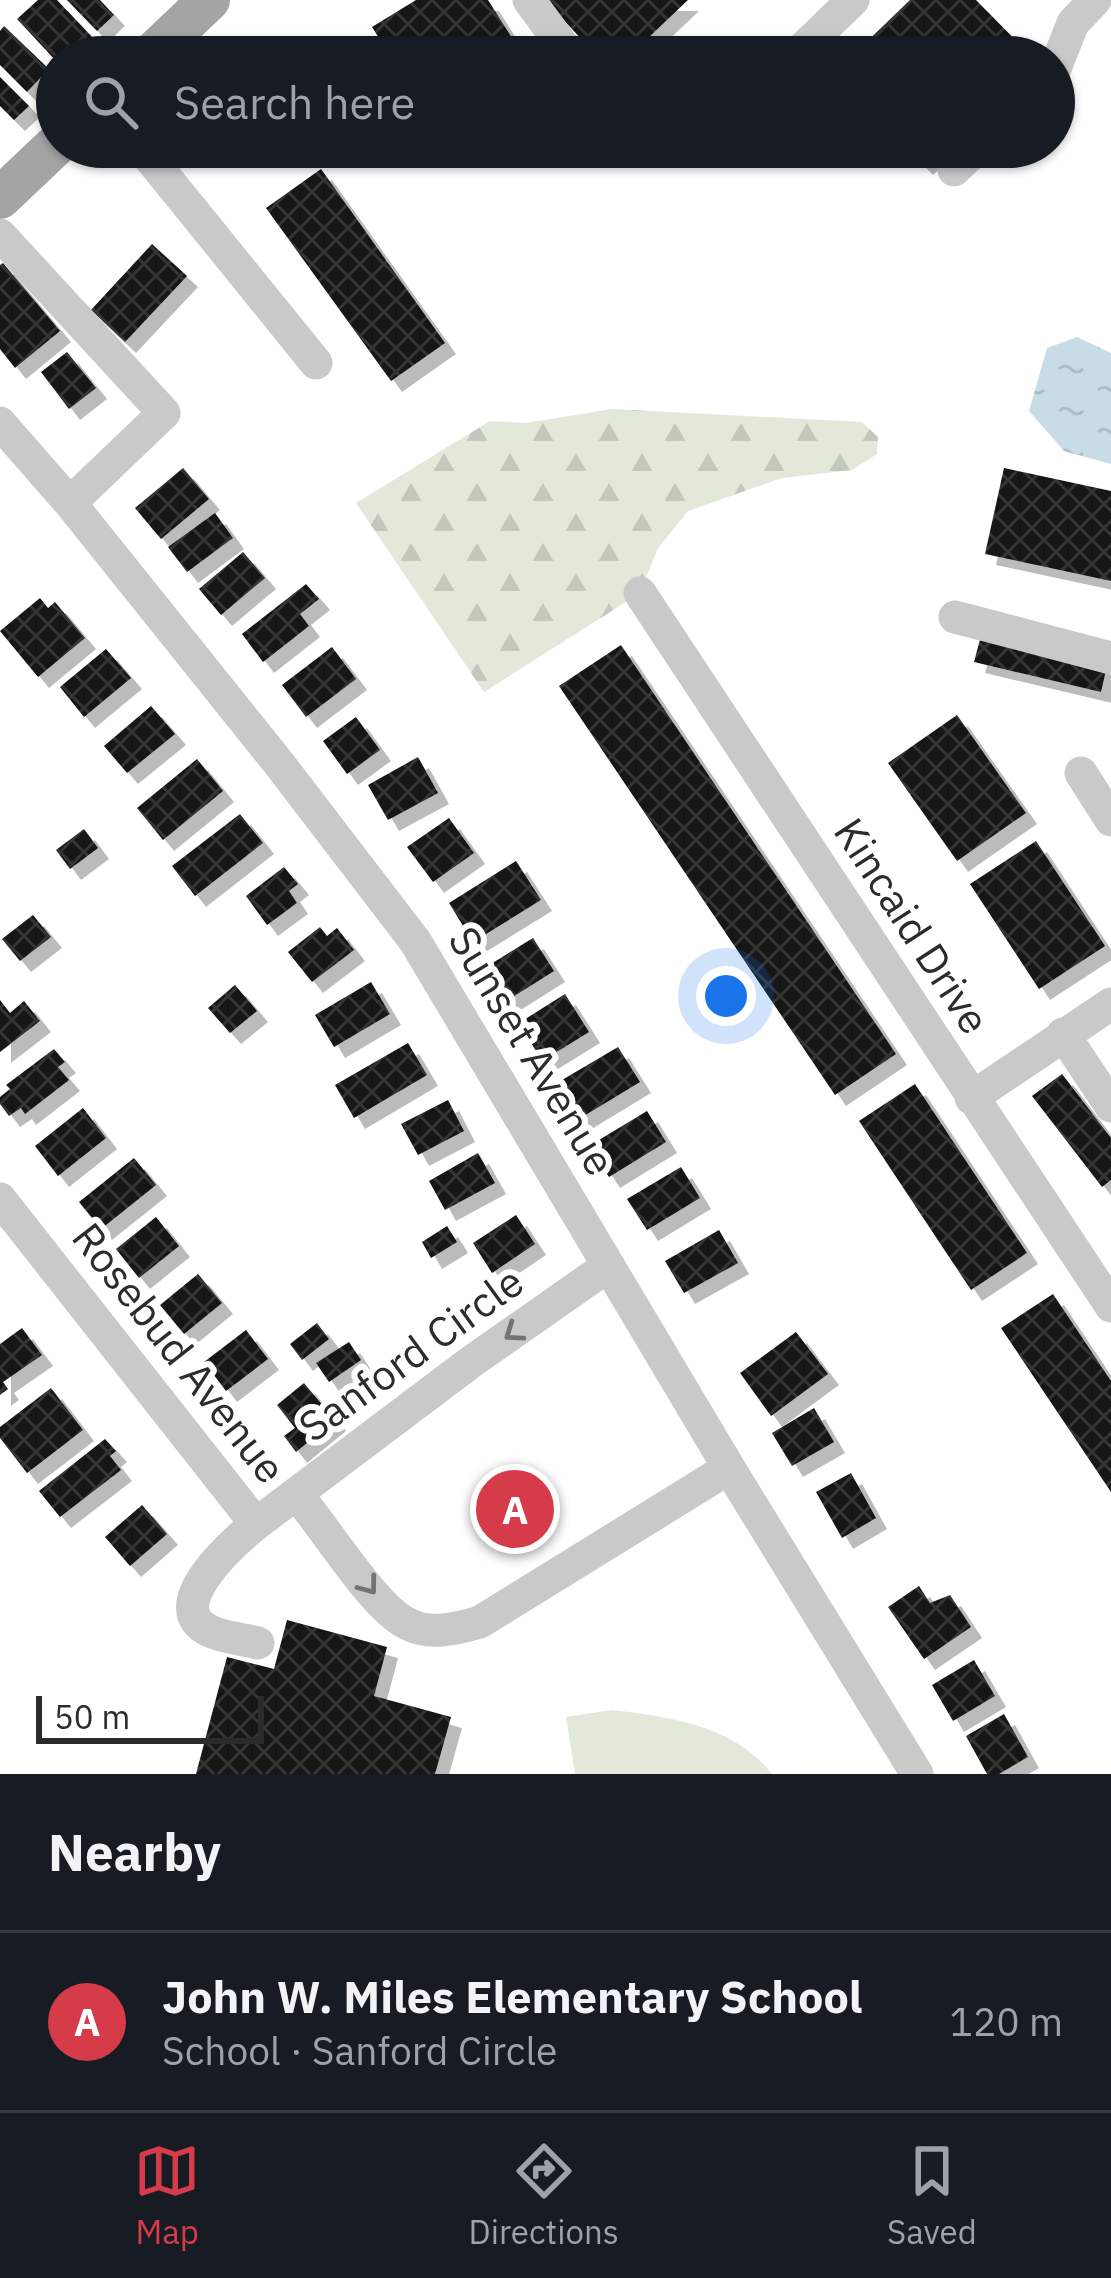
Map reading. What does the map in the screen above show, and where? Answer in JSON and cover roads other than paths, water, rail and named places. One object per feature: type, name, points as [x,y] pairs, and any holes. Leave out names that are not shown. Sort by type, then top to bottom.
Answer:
[{"type":"main road","points":[[170,36],[208,0]]},
{"type":"main road","points":[[0,198],[36,164]]},
{"type":"street","points":[[529,0],[556,36]]},
{"type":"street","points":[[816,36],[853,0]]},
{"type":"street","points":[[1068,36],[1073,22],[1096,0]]},
{"type":"street","points":[[158,168],[316,363]]},
{"type":"street","points":[[0,235],[164,413],[70,502]]},
{"type":"street","name":"Sunset Avenue","points":[[0,424],[70,502],[415,940],[917,1774]]},
{"type":"street","name":"Kincaid Drive","points":[[640,593],[1111,1306]]},
{"type":"street","points":[[956,617],[1111,658]]},
{"type":"street","points":[[1081,773],[1111,820]]},
{"type":"street","points":[[971,1098],[1111,1004]]},
{"type":"street","points":[[1063,1034],[1111,1106]]},
{"type":"street","name":"Rosebud Avenue","points":[[0,1198],[256,1524],[296,1494]]},
{"type":"street","name":"Sanford Circle","points":[[608,1267],[471,1362],[296,1494],[386,1608],[409,1625],[434,1630],[480,1622],[729,1468]]},
{"type":"street","points":[[256,1524],[208,1572],[192,1608],[197,1622],[212,1632],[258,1642]]},
{"type":"water","points":[[1077,337],[1111,353],[1111,464],[1064,451],[1029,411],[1047,348]]},
{"type":"place","name":"John W. Miles Elementary School","points":[[515,1509]]}]
